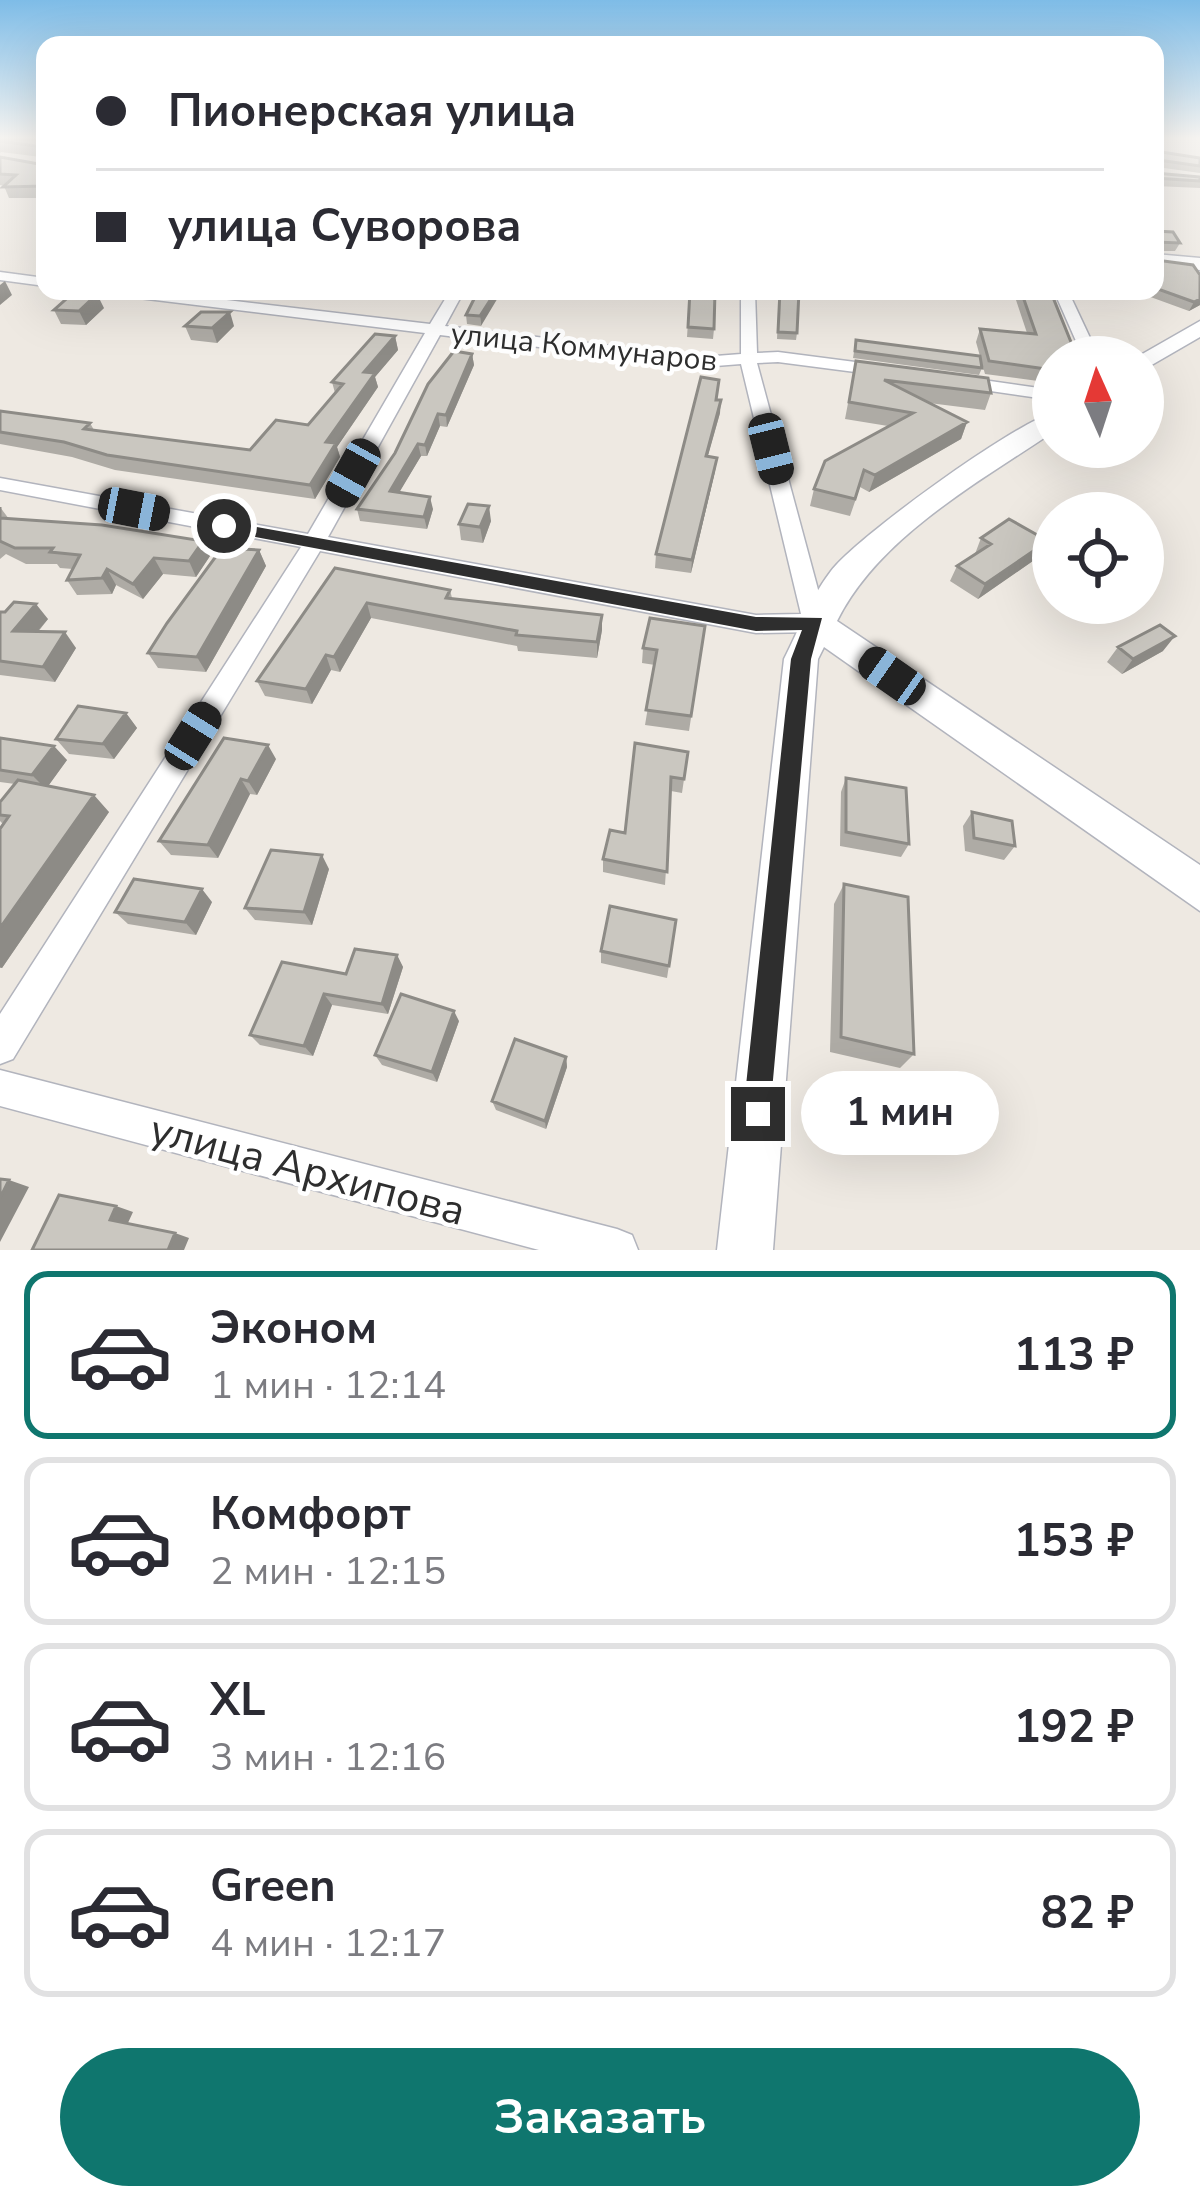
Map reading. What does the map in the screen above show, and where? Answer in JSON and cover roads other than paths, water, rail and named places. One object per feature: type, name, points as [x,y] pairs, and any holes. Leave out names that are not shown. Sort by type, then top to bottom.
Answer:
[{"type":"main road","points":[[1164,261],[1200,264]]},
{"type":"main road","points":[[1164,350],[1200,328]]},
{"type":"main road","points":[[746,1250],[801,659],[815,623],[844,576],[890,535],[1032,436]]},
{"type":"main road","points":[[815,623],[1200,890]]},
{"type":"street","points":[[0,276],[36,281]]},
{"type":"street","name":"улица Коммунаров","points":[[184,300],[703,362],[778,357],[915,375]]},
{"type":"street","points":[[0,1046],[314,543],[452,300]]},
{"type":"street","points":[[0,484],[756,624],[815,623],[749,362],[748,300]]},
{"type":"street","points":[[1065,300],[1081,336]]},
{"type":"street","points":[[938,379],[1032,392]]},
{"type":"street","name":"улица Архипова","points":[[0,1088],[617,1250]]}]
